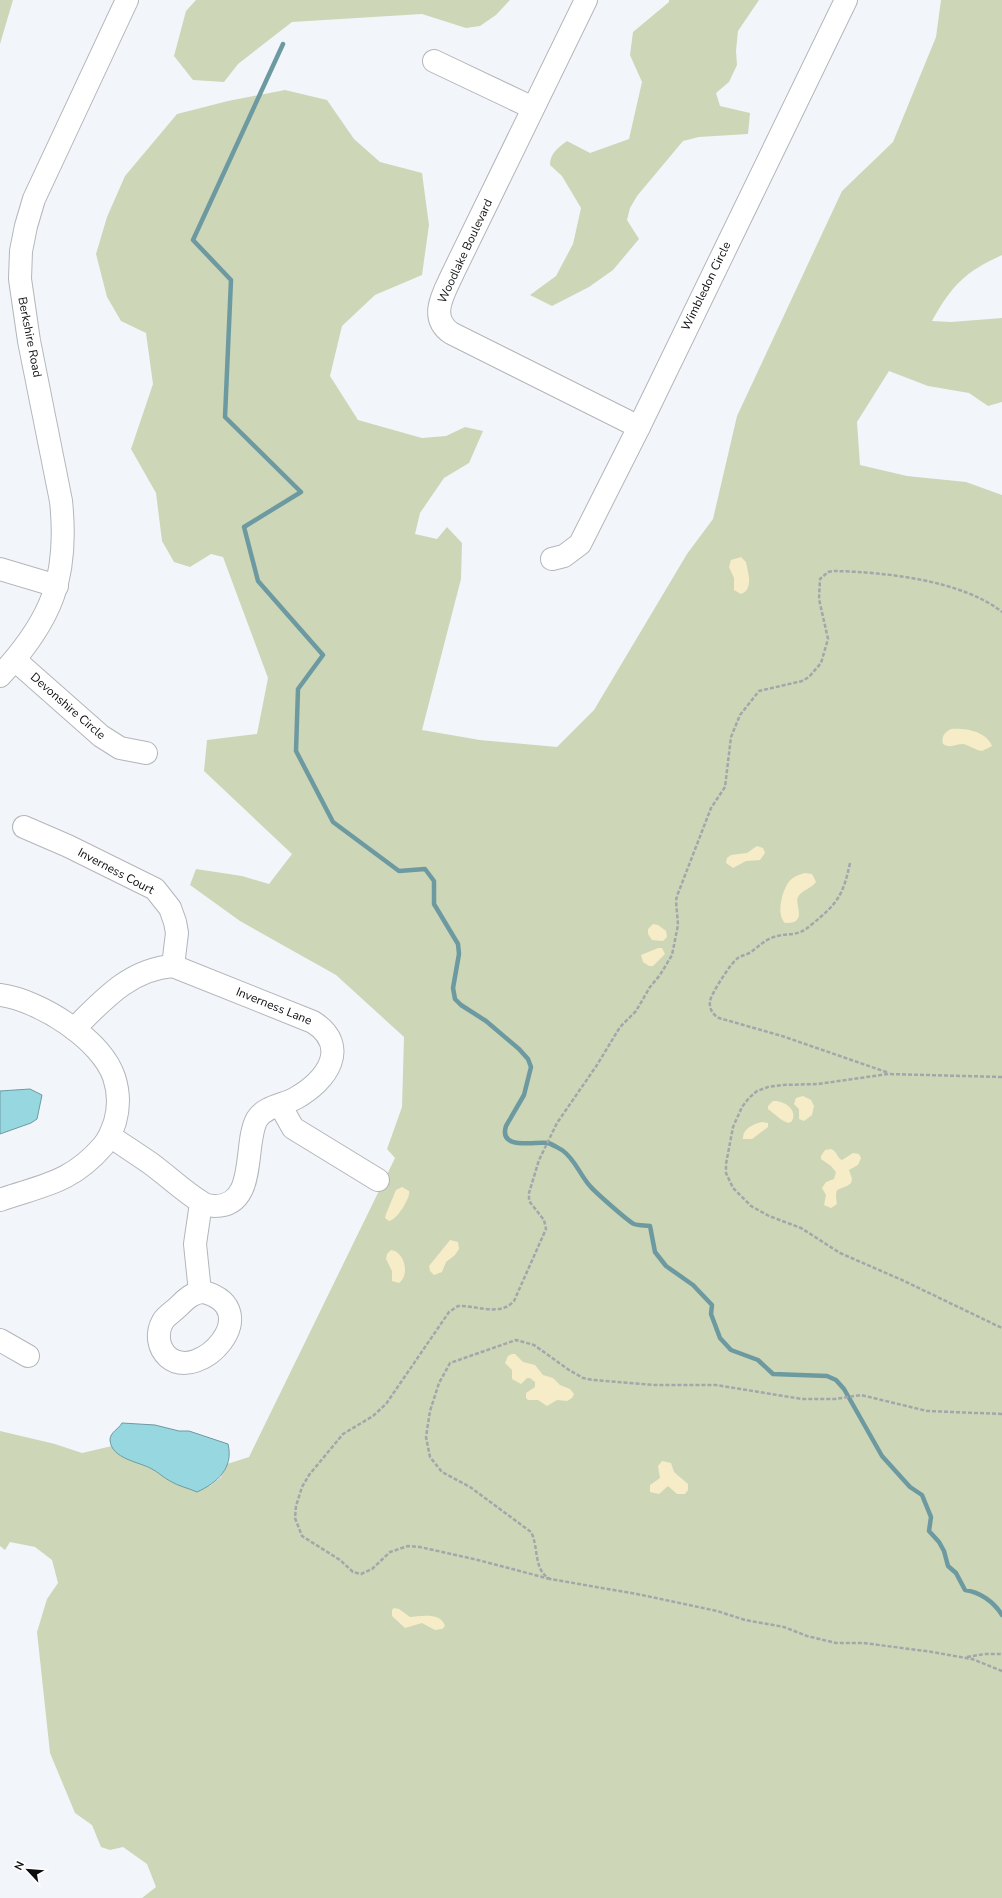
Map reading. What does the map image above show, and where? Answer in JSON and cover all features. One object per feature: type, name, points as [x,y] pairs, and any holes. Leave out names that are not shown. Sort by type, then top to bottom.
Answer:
[{"type":"street","name":"Berkshire Road","points":[[0,676],[15,660],[42,622],[51,605],[57,586],[64,528],[62,501],[22,306],[20,279],[21,251],[26,226],[34,199],[127,0]]},
{"type":"street","name":"Woodlake Boulevard","points":[[586,0],[532,108],[453,273],[439,305],[439,317],[445,329],[451,334],[639,427]]},
{"type":"street","name":"Wimbledon Circle","points":[[552,559],[564,556],[580,544],[639,427],[846,0]]},
{"type":"street","points":[[434,61],[532,108]]},
{"type":"street","points":[[0,570],[57,586]]},
{"type":"street","name":"Devonshire Circle","points":[[15,660],[101,736],[120,748],[146,753]]},
{"type":"street","name":"Inverness Court","points":[[24,827],[68,846],[155,889],[170,908],[176,922],[177,933],[173,966]]},
{"type":"street","points":[[74,1028],[113,991],[127,980],[159,967],[173,966]]},
{"type":"street","name":"Inverness Lane","points":[[110,1136],[151,1163],[201,1202],[215,1206],[225,1205],[234,1200],[240,1194],[245,1184],[252,1130],[257,1119],[267,1109],[280,1105],[309,1090],[328,1069],[333,1058],[334,1048],[331,1039],[324,1029],[313,1022],[173,966]]},
{"type":"street","points":[[0,996],[20,999],[74,1028],[99,1054],[114,1077],[118,1111],[110,1136],[88,1162],[68,1177],[53,1184],[0,1200]]},
{"type":"street","points":[[280,1105],[293,1128],[378,1180]]},
{"type":"street","points":[[200,1292],[194,1244],[201,1202]]},
{"type":"street","points":[[0,1340],[28,1356]]},
{"type":"path","points":[[1002,612],[977,596],[955,588],[910,578],[883,574],[841,571],[828,572],[820,579],[819,599],[828,639],[821,663],[809,677],[802,681],[759,691],[740,715],[731,737],[724,787],[711,808],[677,896],[678,925],[672,955],[660,975],[650,987],[636,1011],[616,1034],[597,1065],[557,1123],[541,1156],[530,1188],[529,1201],[544,1220],[546,1229],[514,1301],[510,1306],[503,1309],[458,1306],[449,1312],[386,1404],[373,1416],[343,1434],[309,1476],[298,1497],[295,1518],[302,1536],[340,1560],[353,1572],[361,1574],[372,1569],[390,1552],[408,1546],[420,1547],[478,1560],[550,1579],[637,1594],[717,1611],[745,1620],[784,1627],[807,1636],[836,1643],[883,1644],[962,1657],[1002,1671]]},
{"type":"path","points":[[850,863],[845,886],[837,900],[827,912],[812,925],[797,934],[771,938],[745,956],[738,958],[715,990],[710,1001],[711,1010],[714,1015],[719,1018],[782,1036],[891,1074]]},
{"type":"path","points":[[1002,1077],[891,1074],[818,1084],[782,1085],[757,1092],[748,1098],[742,1106],[733,1126],[726,1164],[726,1173],[732,1188],[743,1200],[760,1211],[801,1228],[840,1253],[902,1280],[1002,1328]]},
{"type":"path","points":[[550,1579],[544,1576],[540,1571],[535,1543],[531,1532],[470,1487],[442,1472],[430,1457],[426,1438],[430,1411],[439,1383],[450,1363],[516,1340],[534,1345],[578,1375],[593,1380],[636,1384],[716,1385],[802,1399],[835,1399],[859,1396],[928,1411],[1002,1414]]},
{"type":"path","points":[[962,1657],[1002,1654]]},
{"type":"path","points":[[978,1655],[978,1662]]},
{"type":"green space","points":[[0,0],[13,0],[0,44]]},
{"type":"green space","points":[[196,0],[510,0],[496,15],[480,26],[466,28],[422,14],[292,22],[238,64],[224,82],[193,80],[174,56],[186,11]]},
{"type":"green space","points":[[669,0],[759,0],[738,31],[736,51],[737,65],[729,82],[716,93],[720,106],[750,113],[748,134],[699,137],[683,141],[637,196],[630,208],[627,220],[639,239],[613,270],[589,287],[552,306],[530,295],[556,276],[573,244],[581,208],[562,176],[550,165],[551,157],[555,151],[567,141],[590,153],[629,139],[642,82],[630,55],[633,32],[669,2]]},
{"type":"green space","points":[[941,0],[1002,0],[1002,255],[978,267],[961,281],[946,298],[932,321],[951,322],[1002,318],[1002,402],[988,406],[969,393],[928,386],[889,371],[857,422],[860,465],[907,476],[966,482],[1002,495],[1002,1898],[142,1898],[156,1887],[147,1864],[123,1847],[110,1850],[101,1847],[92,1825],[75,1813],[50,1753],[37,1632],[47,1599],[58,1583],[52,1560],[35,1547],[10,1542],[5,1550],[0,1546],[0,1431],[55,1444],[82,1453],[112,1446],[121,1456],[151,1468],[171,1482],[210,1486],[221,1477],[227,1464],[249,1457],[395,1158],[387,1149],[402,1107],[404,1037],[336,975],[240,921],[190,885],[196,869],[242,876],[269,884],[292,854],[204,771],[207,740],[257,734],[268,678],[223,557],[211,554],[190,567],[174,562],[162,541],[156,493],[131,449],[153,384],[146,333],[121,321],[107,297],[96,254],[107,217],[125,176],[177,114],[228,101],[285,90],[327,100],[354,139],[380,162],[422,173],[429,225],[422,275],[375,295],[342,326],[330,376],[358,420],[422,438],[446,436],[465,427],[483,431],[469,463],[444,478],[420,513],[415,534],[437,539],[447,527],[462,543],[461,579],[422,730],[480,740],[557,747],[594,710],[687,554],[713,519],[737,416],[842,191],[893,142],[936,37]]},
{"type":"sand","points":[[741,557],[746,562],[749,585],[745,592],[741,594],[734,590],[734,578],[729,567],[731,560]]},
{"type":"sand","points":[[951,729],[969,730],[980,734],[989,741],[992,746],[982,751],[963,744],[951,746],[943,744],[943,737],[945,733]]},
{"type":"sand","points":[[757,846],[763,848],[765,853],[760,860],[746,861],[733,868],[726,863],[727,858],[731,855],[747,853]]},
{"type":"sand","points":[[805,873],[812,874],[816,882],[798,897],[799,917],[797,920],[785,923],[782,919],[780,909],[784,892],[791,879]]},
{"type":"sand","points":[[653,924],[658,925],[666,931],[667,937],[663,941],[652,940],[648,934],[648,929]]},
{"type":"sand","points":[[658,948],[662,948],[665,954],[653,966],[649,966],[643,962],[641,955]]},
{"type":"sand","points":[[803,1096],[811,1100],[814,1106],[812,1115],[804,1121],[799,1119],[799,1109],[794,1104],[796,1098]]},
{"type":"sand","points":[[773,1101],[781,1102],[789,1106],[793,1113],[792,1121],[789,1123],[778,1118],[768,1109],[768,1106]]},
{"type":"sand","points":[[762,1122],[768,1123],[768,1127],[752,1139],[743,1139],[744,1132],[746,1130],[755,1124]]},
{"type":"sand","points":[[831,1149],[835,1151],[842,1160],[853,1153],[859,1154],[861,1158],[858,1165],[849,1170],[852,1179],[851,1183],[838,1189],[836,1193],[837,1204],[831,1208],[824,1205],[826,1195],[822,1188],[826,1182],[834,1179],[836,1172],[831,1166],[821,1159],[821,1156],[825,1150]]},
{"type":"sand","points":[[402,1187],[409,1191],[408,1198],[396,1217],[389,1221],[385,1218],[386,1214],[396,1190]]},
{"type":"sand","points":[[450,1240],[458,1242],[459,1249],[455,1255],[446,1262],[442,1272],[434,1275],[430,1271],[429,1266]]},
{"type":"sand","points":[[391,1250],[400,1255],[403,1259],[405,1270],[399,1283],[392,1281],[392,1271],[386,1259],[387,1254]]},
{"type":"sand","points":[[515,1354],[523,1362],[535,1365],[543,1375],[553,1378],[560,1385],[570,1389],[574,1394],[572,1398],[567,1401],[557,1400],[547,1406],[538,1400],[528,1400],[526,1398],[526,1393],[535,1387],[535,1382],[530,1378],[527,1378],[521,1384],[512,1379],[512,1370],[505,1363],[508,1356]]},
{"type":"sand","points":[[662,1461],[671,1463],[674,1472],[688,1484],[688,1490],[685,1494],[677,1494],[668,1486],[659,1494],[650,1492],[650,1485],[660,1478],[658,1466]]},
{"type":"sand","points":[[394,1608],[399,1609],[410,1617],[435,1617],[443,1622],[445,1626],[442,1629],[435,1630],[422,1623],[405,1628],[392,1616],[392,1610]]},
{"type":"water","points":[[30,1089],[42,1095],[37,1119],[31,1123],[0,1134],[0,1091]]},
{"type":"water","points":[[122,1423],[155,1425],[179,1431],[189,1431],[228,1444],[229,1453],[226,1467],[217,1479],[197,1492],[176,1484],[152,1469],[127,1459],[115,1452],[110,1437]]},
{"type":"waterway","points":[[283,44],[193,240],[231,280],[225,417],[301,492],[244,527],[258,581],[323,655],[298,689],[296,751],[333,822],[399,871],[425,869],[434,881],[434,904],[458,944],[459,954],[453,988],[455,999],[461,1005],[486,1021],[519,1049],[528,1059],[531,1067],[524,1095],[506,1126],[505,1134],[508,1139],[513,1142],[520,1143],[548,1143],[562,1150],[574,1162],[586,1182],[598,1194],[634,1224],[650,1226],[655,1252],[666,1266],[693,1285],[712,1305],[711,1314],[720,1338],[731,1350],[758,1360],[773,1374],[827,1376],[836,1380],[844,1389],[882,1456],[910,1487],[922,1495],[931,1517],[929,1531],[939,1542],[944,1551],[948,1566],[956,1573],[965,1590],[971,1591],[986,1598],[999,1610],[1002,1615]]}]
